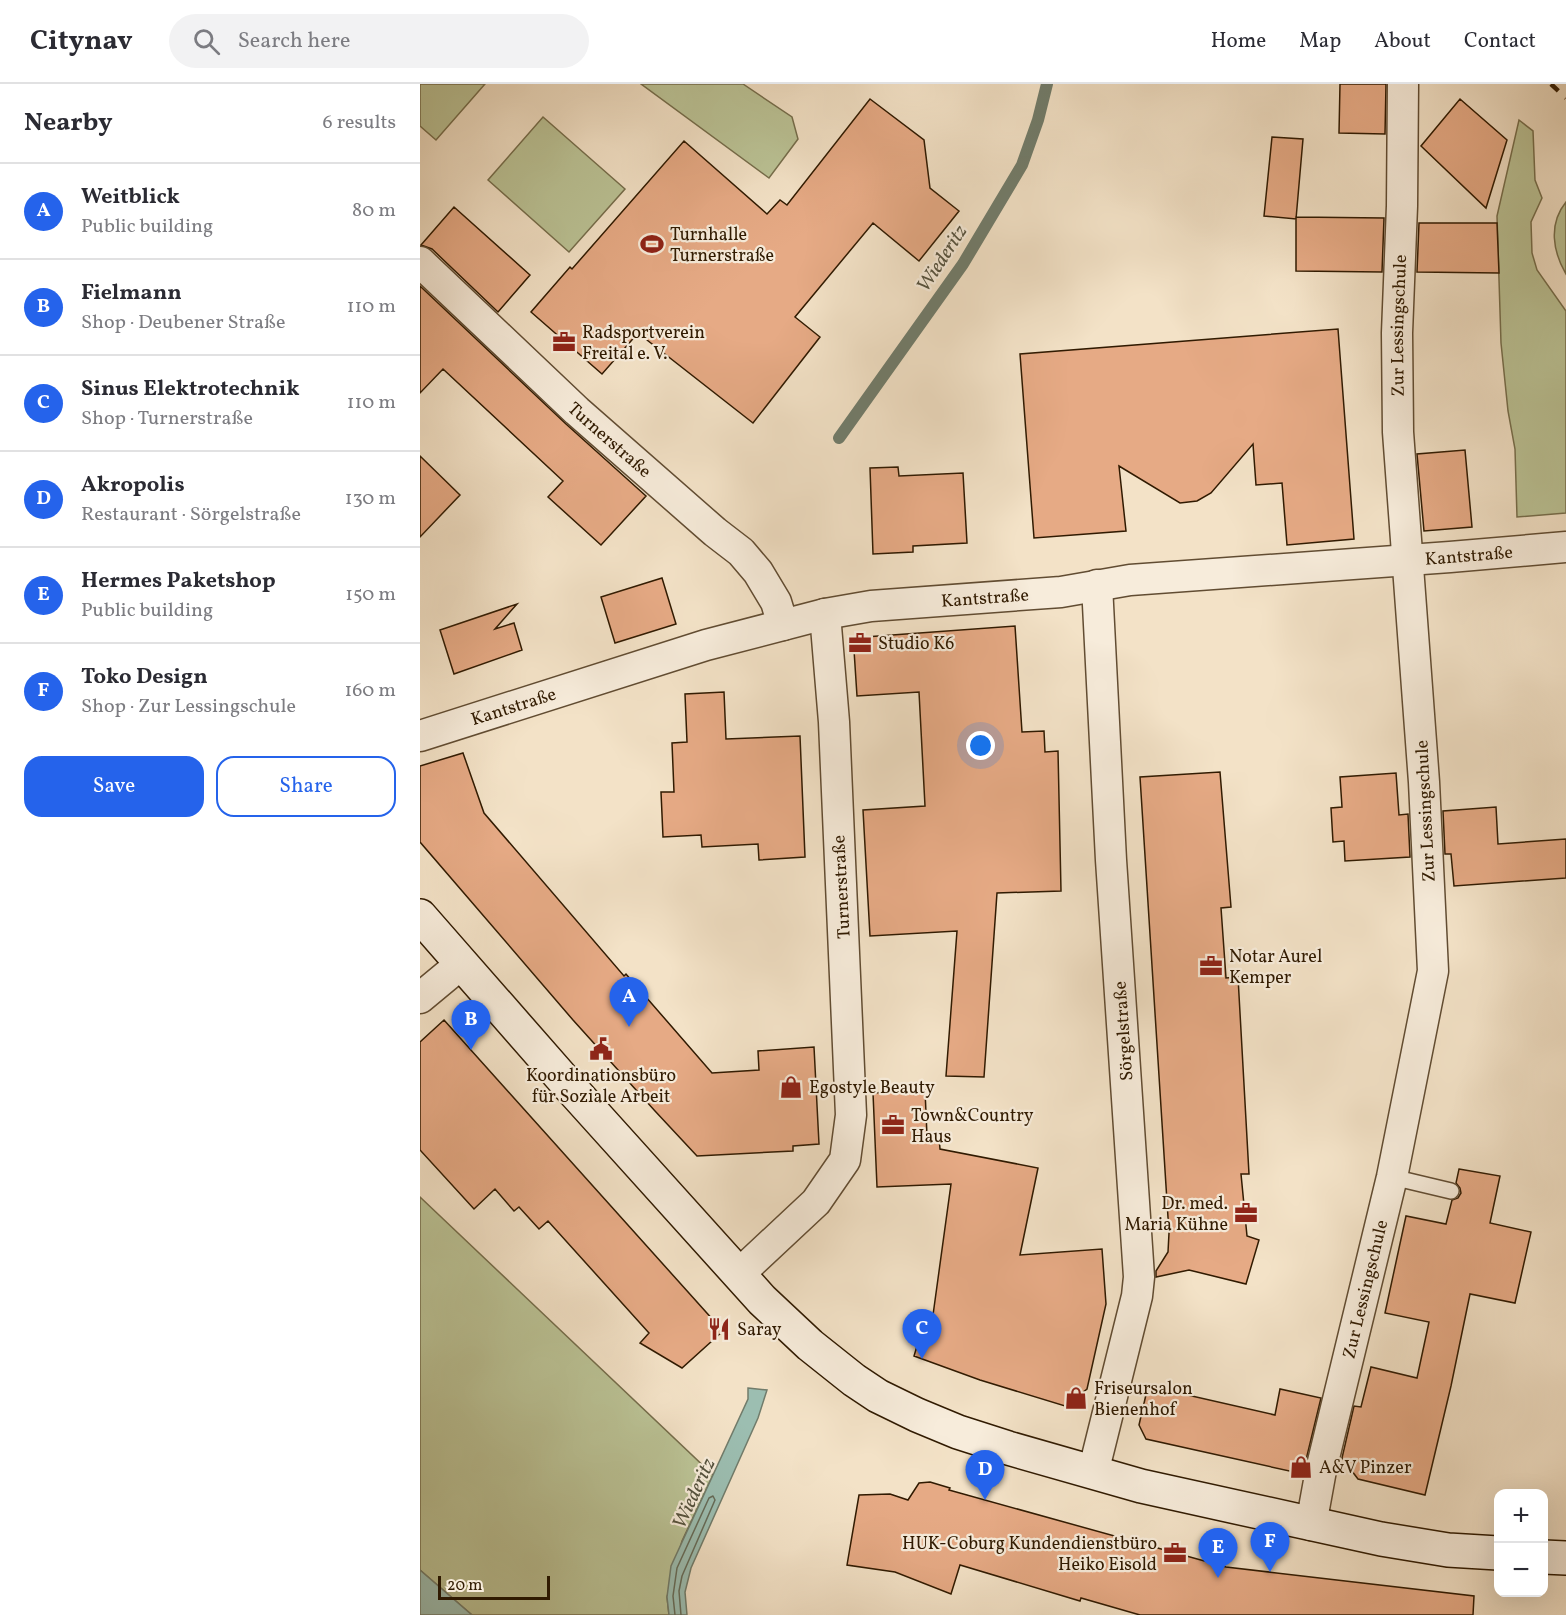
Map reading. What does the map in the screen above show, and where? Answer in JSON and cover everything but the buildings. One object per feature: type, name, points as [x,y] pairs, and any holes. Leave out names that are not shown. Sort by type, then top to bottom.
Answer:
[{"type":"street","name":"Zur Lessingschule","points":[[1311,1525],[1321,1470],[1392,1177],[1433,971],[1424,782],[1398,432],[1397,355],[1404,84]]},
{"type":"street","name":"Turnerstraße","points":[[420,262],[577,411],[744,556],[758,572],[776,602],[783,625]]},
{"type":"street","name":"Kantstraße","points":[[420,736],[706,645],[825,614],[872,606],[1061,592],[1130,580],[1566,547]]},
{"type":"street","name":"Sörgelstraße","points":[[1093,1473],[1137,1296],[1138,1277],[1111,860],[1097,585]]},
{"type":"street","name":"Turnerstraße","points":[[739,1274],[816,1202],[845,1160],[851,1115],[833,713],[825,614]]},
{"type":"street","points":[[420,916],[739,1274],[796,1333],[854,1380],[878,1396],[958,1432],[1093,1473],[1311,1525],[1415,1545],[1494,1553]]},
{"type":"street","points":[[420,998],[461,964]]},
{"type":"street","points":[[1548,1557],[1566,1558]]},
{"type":"lane","points":[[1392,1177],[1451,1191]]},
{"type":"green space","points":[[420,84],[485,84],[436,140],[420,126]]},
{"type":"green space","points":[[641,84],[743,84],[792,117],[798,139],[769,178]]},
{"type":"green space","points":[[543,117],[625,189],[569,252],[488,180]]},
{"type":"green space","points":[[1519,120],[1533,131],[1535,180],[1542,198],[1531,222],[1532,253],[1537,270],[1566,311],[1566,513],[1517,517],[1515,449],[1508,411],[1501,343],[1497,216]]},
{"type":"green space","points":[[1566,202],[1566,274],[1558,257],[1554,238],[1557,219]]},
{"type":"green space","points":[[420,1197],[713,1475],[682,1541],[667,1597],[669,1615],[472,1615],[420,1570]]},
{"type":"water","points":[[748,1388],[767,1390],[758,1418],[691,1568],[685,1592],[687,1615],[669,1615],[667,1597],[671,1566],[748,1399]]},
{"type":"water","points":[[420,1570],[472,1615],[420,1615]]},
{"type":"waterway","name":"Wiederitz","points":[[839,438],[963,264],[1022,165],[1038,120],[1047,84]]},
{"type":"railway","points":[[1551,84],[1566,98]]},
{"type":"place","name":"Turnhalle Turnerstraße","points":[[652,244]]},
{"type":"place","name":"Radsportverein Freital e. V.","points":[[564,342]]},
{"type":"place","name":"Studio K6","points":[[860,643]]},
{"type":"place","name":"Notar Aurel Kemper","points":[[1211,966]]},
{"type":"place","name":"Weitblick","points":[[629,1027]]},
{"type":"place","name":"Koordinationsbüro für Soziale Arbeit","points":[[601,1049]]},
{"type":"place","name":"Fielmann","points":[[471,1050]]},
{"type":"place","name":"Egostyle Beauty","points":[[791,1087]]},
{"type":"place","name":"Town&Country Haus","points":[[893,1125]]},
{"type":"place","name":"Dr. med. Maria Kühne","points":[[1246,1213]]},
{"type":"place","name":"Saray","points":[[719,1329]]},
{"type":"place","name":"Sinus Elektrotechnik","points":[[922,1359]]},
{"type":"place","name":"Friseursalon Bienenhof","points":[[1076,1398]]},
{"type":"place","name":"A&V Pinzer","points":[[1301,1467]]},
{"type":"place","name":"Akropolis","points":[[985,1500]]},
{"type":"place","name":"HUK-Coburg Kundendienstbüro Heiko Eisold","points":[[1175,1553]]},
{"type":"place","name":"Toko Design","points":[[1270,1572]]},
{"type":"place","name":"Hermes Paketshop","points":[[1218,1578]]}]
